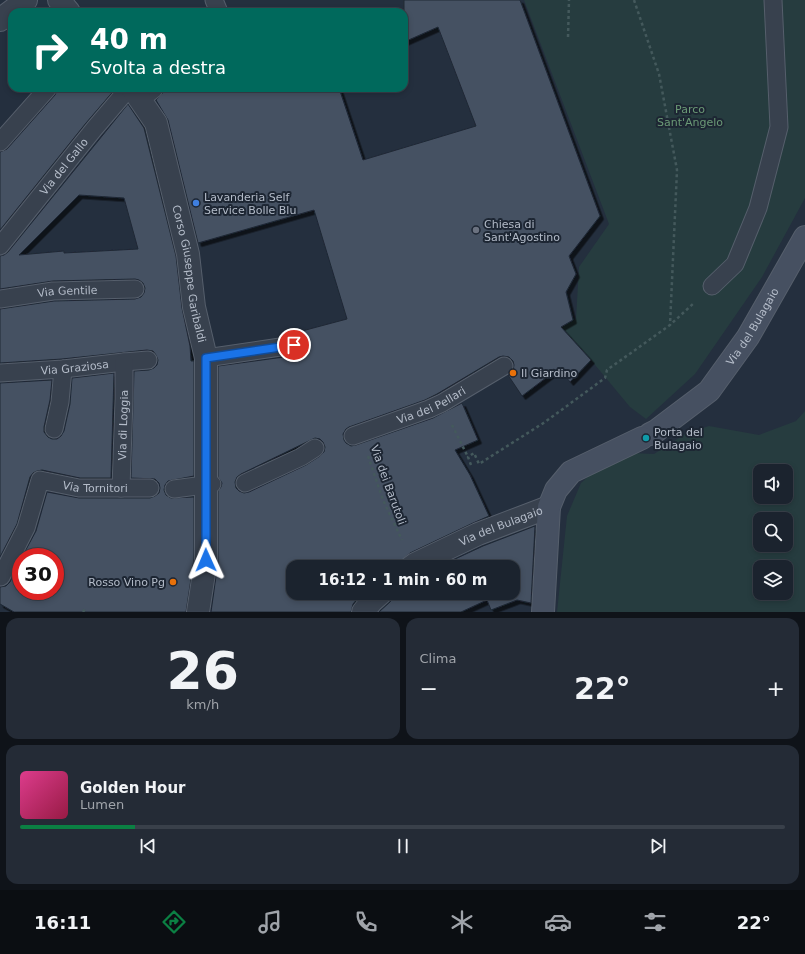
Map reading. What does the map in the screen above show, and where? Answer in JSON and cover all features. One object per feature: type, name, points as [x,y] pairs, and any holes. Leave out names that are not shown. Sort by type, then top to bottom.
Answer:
[{"type":"main road","name":"Via del Bulagaio","points":[[549,507],[556,490],[571,472],[656,431],[709,391],[748,337],[805,237]]},
{"type":"main road","points":[[543,612],[548,547],[549,507]]},
{"type":"street","points":[[16,8],[26,0]]},
{"type":"street","points":[[59,0],[66,8]]},
{"type":"street","points":[[0,20],[8,14]]},
{"type":"street","name":"Corso Giuseppe Garibaldi","points":[[140,92],[156,123],[194,249],[189,284],[194,307],[209,356],[209,560],[198,612]]},
{"type":"street","name":"Via del Bulagaio","points":[[423,560],[478,534],[549,507]]},
{"type":"street","points":[[363,612],[373,600]]},
{"type":"lane","points":[[712,286],[736,264],[758,208],[779,127],[773,0]]},
{"type":"lane","points":[[0,142],[44,92]]},
{"type":"lane","name":"Via del Gallo","points":[[0,246],[94,130],[138,92]]},
{"type":"lane","name":"Via Gentile","points":[[0,299],[53,291],[135,289]]},
{"type":"lane","points":[[209,356],[294,345]]},
{"type":"lane","name":"Via Graziosa","points":[[0,373],[63,369],[148,360]]},
{"type":"lane","name":"Via di Loggia","points":[[120,488],[124,362]]},
{"type":"lane","name":"Via dei Pellari","points":[[357,435],[442,403],[504,366]]},
{"type":"lane","points":[[54,429],[60,402],[63,369]]},
{"type":"lane","points":[[244,483],[300,457],[315,448]]},
{"type":"lane","name":"Via Tornitori","points":[[1,578],[26,528],[40,480],[79,488],[150,488]]},
{"type":"lane","points":[[174,489],[209,484]]},
{"type":"path","points":[[568,36],[569,0]]},
{"type":"path","points":[[634,0],[659,74],[677,170],[670,325]]},
{"type":"path","points":[[468,457],[474,453],[479,464],[545,422],[605,378],[607,370],[670,325],[712,286]]},
{"type":"path","points":[[442,403],[472,465]]},
{"type":"path","name":"Via dei Barutoli","points":[[357,435],[383,500],[411,560]]},
{"type":"green space","name":"Parco Sant'Angelo","points":[[524,0],[805,0],[805,198],[762,277],[695,374],[646,419],[630,407],[561,327],[576,319],[579,267],[609,224]]},
{"type":"green space","points":[[805,411],[805,612],[557,612],[567,516],[581,483],[603,463],[631,453],[654,454],[685,434],[709,426],[759,435],[796,421]]},
{"type":"building","points":[[404,0],[520,0],[600,216],[569,256],[576,274],[566,292],[573,320],[561,327],[591,360],[570,382],[559,368],[522,396],[508,375],[513,371],[513,361],[509,357],[499,357],[425,400],[349,427],[343,434],[346,443],[351,446],[433,418],[462,403],[478,440],[455,450],[470,475],[489,516],[410,553],[402,560],[286,560],[286,600],[356,600],[353,604],[351,612],[211,612],[218,562],[218,491],[222,483],[218,477],[218,366],[284,357],[303,356],[304,344],[302,331],[347,319],[314,210],[198,243],[168,120],[156,100],[163,92],[340,92],[363,160],[476,126],[438,27],[408,40],[408,8],[404,8]],"holes":[[[315,438],[320,439],[325,447],[324,452],[320,456],[306,465],[249,492],[244,493],[236,488],[235,482],[237,477],[241,474]]]},
{"type":"building","points":[[56,92],[113,92],[0,230],[0,152],[7,149]]},
{"type":"building","points":[[128,104],[144,128],[176,256],[182,308],[190,346],[191,361],[194,361],[194,476],[168,481],[164,490],[166,495],[171,498],[194,497],[194,559],[186,612],[14,612],[0,604],[0,587],[6,586],[12,578],[12,600],[64,600],[64,548],[27,548],[36,531],[47,492],[79,498],[150,498],[159,493],[160,488],[159,483],[155,479],[131,478],[134,371],[149,370],[157,365],[158,360],[153,351],[147,350],[62,359],[0,363],[0,309],[54,301],[135,299],[141,297],[144,293],[145,288],[143,283],[135,279],[53,281],[0,289],[0,256],[4,255]],"holes":[[[79,195],[124,198],[138,249],[64,253],[64,251],[19,255]]]},
{"type":"building","points":[[114,373],[111,478],[80,478],[42,470],[33,473],[30,477],[17,524],[0,557],[0,383],[52,380],[44,432],[48,437],[57,439],[64,431],[70,404],[72,378]]},
{"type":"building","points":[[535,526],[531,603],[517,600],[520,600],[520,560],[453,560],[483,546]]},
{"type":"building","points":[[391,600],[487,600],[461,612],[379,612]]},
{"type":"building","points":[[487,600],[517,600],[491,610]]},
{"type":"place","name":"Lavanderia Self Service Bolle Blu","points":[[196,203]]},
{"type":"place","name":"Chiesa di Sant'Agostino","points":[[476,230]]},
{"type":"place","name":"Il Giardino","points":[[513,373]]},
{"type":"place","name":"Porta del Bulagaio","points":[[646,438]]},
{"type":"place","name":"Rosso Vino Pg","points":[[173,582]]},
{"type":"route","points":[[206,560],[206,358],[294,345]]}]
